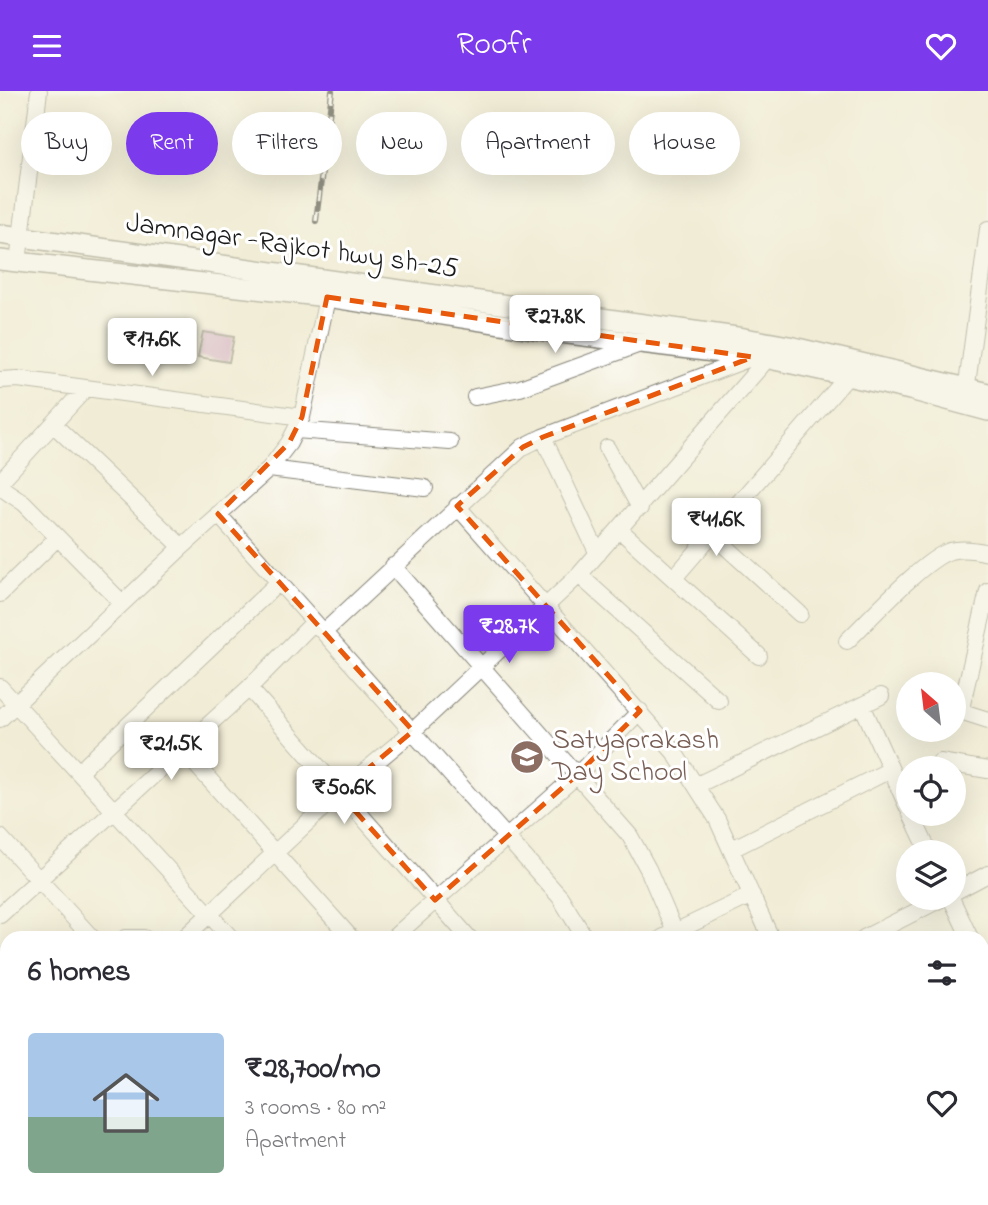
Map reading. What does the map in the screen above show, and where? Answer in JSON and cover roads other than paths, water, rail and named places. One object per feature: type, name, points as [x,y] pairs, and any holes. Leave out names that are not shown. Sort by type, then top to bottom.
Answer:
[{"type":"main road","name":"Jamnagar -Rajkot hwy sh-25","points":[[0,234],[328,290],[767,353],[965,395],[988,393]]},
{"type":"main road","points":[[9,261],[328,290],[642,343],[767,353],[848,376],[965,395],[988,411]]},
{"type":"street","points":[[9,261],[23,236],[39,91]]},
{"type":"street","points":[[965,395],[981,344],[988,229]]},
{"type":"street","points":[[0,719],[269,469],[299,423],[328,290]]},
{"type":"street","points":[[475,397],[520,388],[642,343]]},
{"type":"street","points":[[0,915],[38,877],[181,748],[393,566],[523,447],[543,437],[767,353]]},
{"type":"street","points":[[192,931],[339,793],[413,731],[480,666],[548,607],[621,531],[767,353]]},
{"type":"street","points":[[674,578],[848,376]]},
{"type":"street","points":[[0,380],[18,379],[86,388],[299,423],[450,442]]},
{"type":"street","points":[[86,388],[0,484],[24,503],[122,604]]},
{"type":"street","points":[[54,425],[182,547]]},
{"type":"street","points":[[543,437],[598,554]]},
{"type":"street","points":[[607,448],[639,508]]},
{"type":"street","points":[[269,469],[425,488]]},
{"type":"street","points":[[457,506],[640,711],[697,785],[732,849],[768,931]]},
{"type":"street","points":[[218,515],[508,837],[560,897],[581,931]]},
{"type":"street","points":[[621,531],[759,656]]},
{"type":"street","points":[[712,534],[800,614]]},
{"type":"street","points":[[0,594],[57,538]]},
{"type":"street","points":[[847,641],[931,562],[948,551],[966,549],[988,553]]},
{"type":"street","points":[[393,566],[630,836],[648,869],[667,931]]},
{"type":"street","points":[[579,575],[719,701]]},
{"type":"street","points":[[80,771],[279,582]]},
{"type":"street","points":[[988,591],[962,704],[963,712],[988,720]]},
{"type":"street","points":[[0,687],[224,931]]},
{"type":"street","points":[[249,688],[463,931]]},
{"type":"street","points":[[697,785],[881,696]]},
{"type":"street","points":[[862,705],[896,783]]},
{"type":"street","points":[[401,931],[578,775],[640,711]]},
{"type":"street","points":[[181,748],[345,931]]},
{"type":"street","points":[[966,766],[988,770]]},
{"type":"street","points":[[732,849],[890,770]]},
{"type":"street","points":[[0,837],[86,931]]},
{"type":"street","points":[[966,886],[988,874]]},
{"type":"street","points":[[676,931],[752,895]]},
{"type":"street","points":[[893,931],[925,910]]},
{"type":"street","points":[[957,910],[967,931]]},
{"type":"railway","points":[[316,221],[332,91]]},
{"type":"place","name":"Satyaprakash Day School","points":[[527,757]]}]
